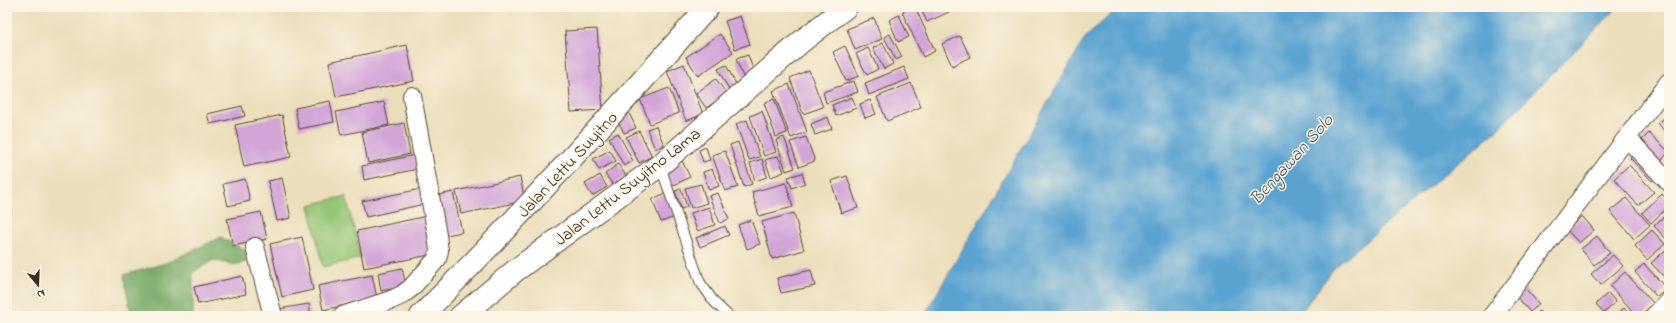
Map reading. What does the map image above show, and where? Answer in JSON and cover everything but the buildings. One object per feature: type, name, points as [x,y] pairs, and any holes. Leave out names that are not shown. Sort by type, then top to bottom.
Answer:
[{"type":"main road","name":"Jalan Lettu Suyitno","points":[[421,316],[488,248],[614,114],[708,7]]},
{"type":"main road","name":"Jalan Lettu Suyitno Lama","points":[[461,316],[516,270],[660,165],[802,41],[846,7]]},
{"type":"main road","points":[[488,248],[496,264],[502,270],[516,270]]},
{"type":"street","points":[[1492,316],[1669,82]]},
{"type":"street","points":[[342,316],[402,295],[411,288],[437,259],[439,251],[437,234],[412,96]]},
{"type":"street","points":[[1627,138],[1669,182]]},
{"type":"street","points":[[255,247],[273,316]]},
{"type":"street","points":[[1654,316],[1669,302]]},
{"type":"lane","points":[[660,165],[700,282],[716,303],[729,316]]},
{"type":"green space","points":[[346,196],[361,258],[323,267],[309,205]]},
{"type":"green space","points":[[221,237],[246,251],[246,262],[232,265],[214,260],[193,272],[193,316],[131,316],[124,275],[166,263]]},
{"type":"water","name":"Bengawan Solo","points":[[1119,7],[1618,7],[1496,131],[1335,267],[1298,316],[924,316],[1085,38]]}]
